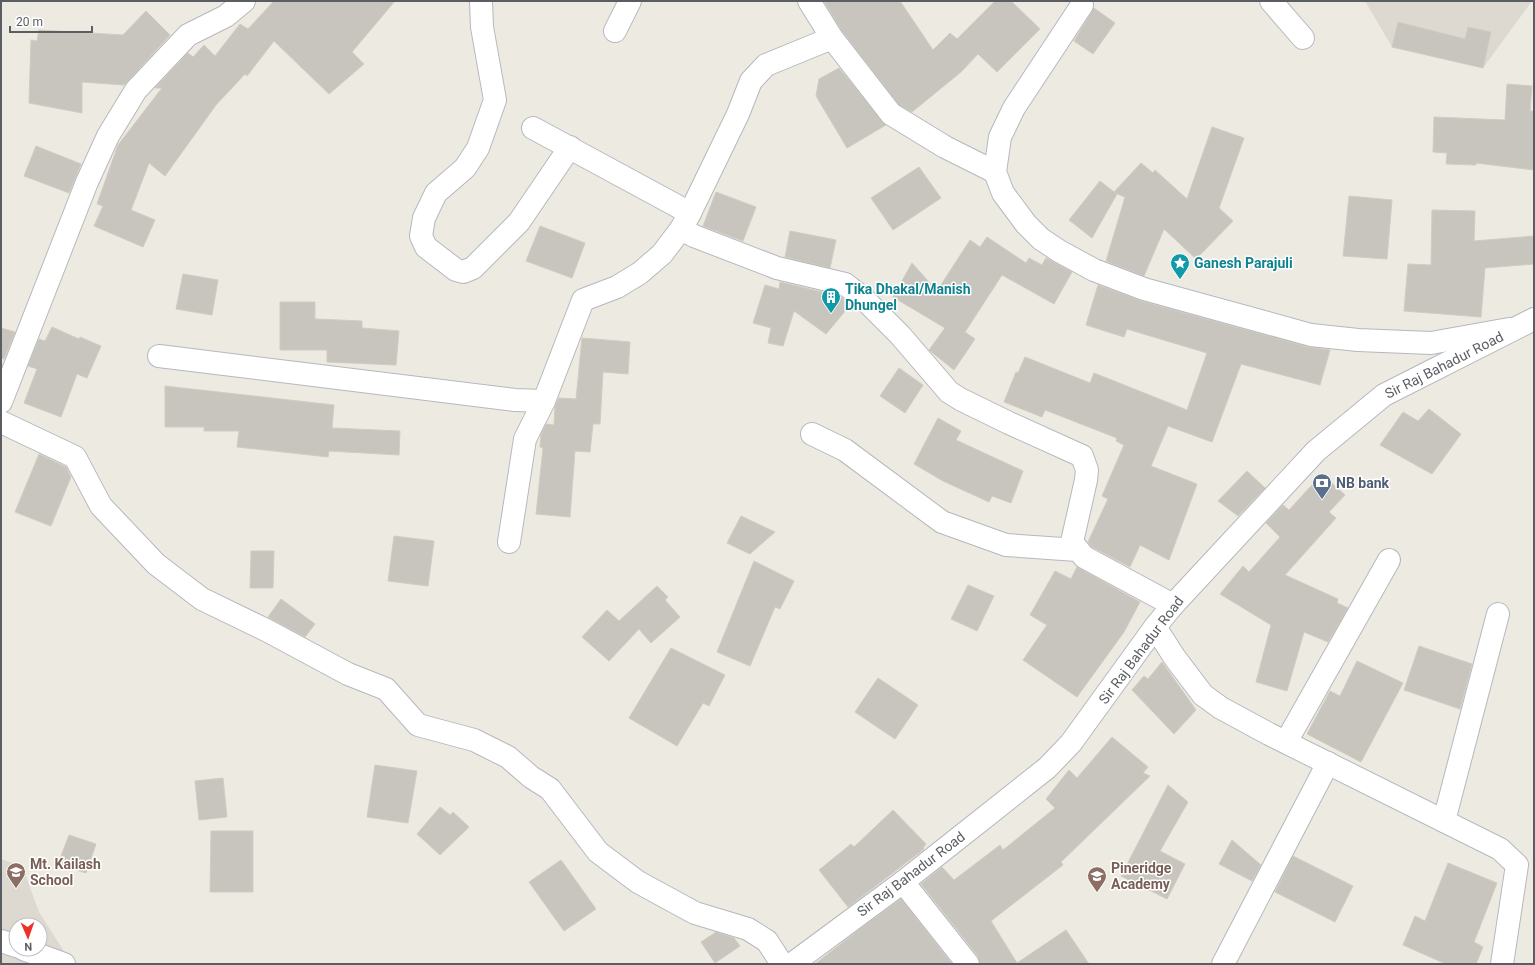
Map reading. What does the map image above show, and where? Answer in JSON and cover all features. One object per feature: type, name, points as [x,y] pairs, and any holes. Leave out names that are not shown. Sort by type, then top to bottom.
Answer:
[{"type":"street","points":[[1,402],[87,182],[108,136],[136,90],[188,35],[226,16],[244,1]]},
{"type":"street","points":[[481,1],[482,27],[495,100],[487,125],[465,168],[436,193],[424,218],[421,236],[426,247],[456,270],[463,272],[473,268],[519,222],[570,148]]},
{"type":"street","points":[[615,31],[630,1]]},
{"type":"street","points":[[809,1],[832,38],[891,114],[945,147],[995,172]]},
{"type":"street","points":[[1271,1],[1303,38]]},
{"type":"street","points":[[1082,5],[1014,108],[1000,136],[995,172],[1003,193],[1026,224],[1041,239],[1059,251],[1094,270],[1144,289],[1311,335],[1350,340],[1431,343],[1526,323]]},
{"type":"street","points":[[508,542],[525,439],[544,401],[583,300],[617,287],[640,273],[662,254],[686,221],[738,114],[751,80],[766,66],[832,38]]},
{"type":"street","points":[[533,128],[570,148],[686,221],[694,236],[777,268],[845,284],[863,298],[900,335],[949,392],[1009,423],[1082,456],[1087,470],[1087,475],[1072,542],[1084,557],[1173,605]]},
{"type":"street","name":"Sir Raj Bahadur Road","points":[[792,964],[903,882],[1047,768],[1071,743],[1155,627],[1173,605],[1316,451],[1384,395],[1526,323]]},
{"type":"street","points":[[160,356],[515,400],[544,401]]},
{"type":"street","points":[[1,422],[75,457],[101,506],[156,564],[202,600],[273,634],[348,674],[386,689],[418,724],[474,740],[508,757],[531,777],[550,789],[598,852],[638,882],[694,913],[748,929],[767,941],[782,964]]},
{"type":"street","points":[[812,434],[845,450],[942,522],[1006,544],[1077,550]]},
{"type":"street","points":[[1286,742],[1389,560]]},
{"type":"street","points":[[1444,821],[1498,614]]},
{"type":"street","points":[[1155,627],[1174,658],[1203,695],[1221,708],[1500,849],[1517,865],[1502,964]]},
{"type":"street","points":[[1223,964],[1328,763]]},
{"type":"street","points":[[903,882],[968,964]]},
{"type":"street","points":[[45,957],[64,964]]},
{"type":"shaded area","points":[[1365,1],[1532,1],[1483,68],[1392,47]]},
{"type":"shaded area","name":"Mt. Kailash School","points":[[1,859],[22,866],[42,917],[8,917],[8,957],[48,957],[48,926],[72,964],[1,964]]},
{"type":"building","points":[[274,1],[395,1],[352,52],[364,64],[329,94],[274,41],[247,76],[245,74],[216,105],[165,176],[149,163],[131,210],[155,220],[143,247],[94,226],[103,206],[97,204],[118,145],[162,88],[155,88],[188,53],[193,57],[204,45],[215,56],[240,24],[248,29]]},
{"type":"building","points":[[824,1],[900,1],[933,50],[950,33],[957,39],[995,1],[1011,1],[1040,29],[997,72],[978,54],[961,72],[912,112],[899,105],[842,31]]},
{"type":"building","points":[[1094,8],[1115,23],[1093,54],[1074,41]]},
{"type":"building","points":[[146,11],[170,35],[124,85],[82,82],[82,113],[29,103],[31,40],[37,41],[39,30],[123,35]]},
{"type":"building","points":[[1398,22],[1465,39],[1468,27],[1491,32],[1483,68],[1392,47]]},
{"type":"building","points":[[839,68],[886,125],[847,148],[816,96],[819,79]]},
{"type":"building","points":[[1507,84],[1532,86],[1530,111],[1534,111],[1534,170],[1476,163],[1476,165],[1446,164],[1447,153],[1433,152],[1434,117],[1505,120]]},
{"type":"building","points":[[1212,127],[1244,138],[1219,208],[1233,221],[1196,259],[1164,229],[1144,276],[1106,261],[1125,197],[1115,193],[1117,194],[1092,238],[1069,220],[1100,181],[1114,192],[1141,163],[1153,173],[1155,170],[1187,199]]},
{"type":"building","points":[[36,146],[81,164],[69,193],[24,176]]},
{"type":"building","points":[[919,167],[941,198],[893,230],[871,198]]},
{"type":"building","points":[[716,192],[756,207],[743,241],[703,226]]},
{"type":"building","points":[[1349,196],[1392,200],[1387,259],[1343,256]]},
{"type":"building","points":[[1432,210],[1475,211],[1474,241],[1534,236],[1534,264],[1485,268],[1481,317],[1404,311],[1408,264],[1431,265]]},
{"type":"building","points":[[540,226],[585,243],[572,278],[526,261]]},
{"type":"building","points":[[790,231],[836,240],[830,268],[785,257]]},
{"type":"building","points":[[987,237],[1026,263],[1029,258],[1042,265],[1046,258],[1072,272],[1054,304],[1002,275],[965,332],[975,339],[954,370],[929,350],[945,328],[893,297],[912,263],[937,291],[970,240],[980,247]]},
{"type":"building","points":[[183,274],[218,280],[212,315],[176,309]]},
{"type":"building","points":[[780,282],[839,296],[851,304],[826,334],[794,311],[783,346],[768,343],[771,328],[753,323],[765,285],[779,289]]},
{"type":"building","points":[[1098,285],[1141,301],[1308,347],[1330,350],[1320,385],[1241,364],[1212,442],[1168,426],[1151,466],[1197,484],[1169,560],[1140,545],[1130,567],[1092,547],[1088,542],[1108,499],[1102,496],[1124,445],[1116,441],[1117,438],[1045,410],[1042,417],[1004,402],[1016,372],[1018,373],[1025,357],[1090,383],[1094,373],[1187,410],[1207,353],[1127,329],[1124,337],[1086,325]]},
{"type":"building","points":[[280,302],[315,302],[315,319],[362,321],[362,328],[399,331],[396,365],[327,362],[327,350],[280,350]]},
{"type":"building","points":[[52,327],[79,339],[80,337],[101,346],[87,378],[77,374],[61,417],[24,403],[37,369],[28,366],[39,339],[45,341]]},
{"type":"building","points":[[1,328],[15,332],[4,359],[1,358]]},
{"type":"building","points":[[582,338],[630,342],[628,374],[603,372],[600,424],[593,424],[590,452],[575,451],[570,517],[536,514],[543,448],[540,447],[541,435],[546,424],[554,425],[555,406],[559,398],[576,399]]},
{"type":"building","points":[[899,368],[923,385],[905,413],[880,396]]},
{"type":"building","points":[[165,386],[334,405],[332,428],[400,431],[399,455],[329,451],[328,457],[237,447],[239,431],[204,431],[204,427],[165,427]]},
{"type":"building","points":[[1429,409],[1461,434],[1432,474],[1380,445],[1403,412],[1418,421]]},
{"type":"building","points":[[938,418],[961,431],[956,440],[1023,471],[1011,503],[992,496],[989,502],[943,481],[914,464]]},
{"type":"building","points":[[39,454],[66,467],[71,477],[51,526],[15,512]]},
{"type":"building","points":[[1247,471],[1265,488],[1238,516],[1218,501]]},
{"type":"building","points":[[1322,474],[1345,495],[1329,512],[1336,518],[1285,575],[1338,599],[1337,603],[1348,608],[1328,642],[1304,632],[1287,691],[1256,682],[1271,625],[1220,594],[1243,566],[1249,572],[1280,537],[1266,523],[1283,505],[1289,510]]},
{"type":"building","points":[[741,516],[775,532],[750,554],[727,543]]},
{"type":"building","points":[[394,536],[434,541],[428,586],[388,581]]},
{"type":"building","points":[[251,551],[274,551],[273,588],[250,588]]},
{"type":"building","points":[[754,561],[794,581],[780,609],[775,607],[750,666],[717,652]]},
{"type":"building","points":[[1077,567],[1140,602],[1124,632],[1077,697],[1023,660],[1047,625],[1030,615],[1055,571],[1071,579]]},
{"type":"building","points":[[968,585],[994,596],[977,631],[951,619]]},
{"type":"building","points":[[657,586],[668,597],[665,600],[680,617],[651,643],[639,629],[609,661],[582,637],[607,610],[619,621]]},
{"type":"building","points":[[281,599],[315,624],[305,637],[268,617]]},
{"type":"building","points":[[1419,646],[1472,664],[1460,709],[1404,690]]},
{"type":"building","points":[[671,648],[725,675],[709,706],[703,703],[677,746],[629,718]]},
{"type":"building","points":[[1357,661],[1403,683],[1361,762],[1307,734],[1330,691],[1340,696]]},
{"type":"building","points":[[1162,662],[1196,710],[1174,734],[1132,690],[1144,676],[1148,679]]},
{"type":"building","points":[[878,678],[918,705],[895,739],[855,712]]},
{"type":"building","points":[[1112,737],[1148,767],[1143,773],[1150,776],[1061,862],[1063,865],[991,921],[1017,963],[1066,930],[1089,964],[980,964],[978,956],[921,884],[942,867],[954,880],[1000,845],[1003,850],[1055,808],[1046,799],[1069,770],[1077,778]]},
{"type":"building","points":[[375,765],[417,771],[408,823],[367,817]]},
{"type":"building","points":[[223,778],[227,817],[199,820],[195,781]]},
{"type":"building","points":[[1168,785],[1188,802],[1160,851],[1185,864],[1167,899],[1121,876]]},
{"type":"building","points":[[440,807],[450,815],[453,812],[469,827],[440,855],[417,834]]},
{"type":"building","points":[[893,810],[926,844],[923,848],[924,849],[848,907],[819,870],[851,844],[854,847]]},
{"type":"building","points":[[211,831],[253,831],[253,892],[210,892]]},
{"type":"building","points":[[69,835],[96,844],[86,873],[58,864]]},
{"type":"building","points":[[1232,840],[1261,865],[1252,881],[1219,864]]},
{"type":"building","points":[[1293,856],[1353,886],[1335,922],[1275,892]]},
{"type":"building","points":[[561,860],[596,909],[564,931],[529,882]]},
{"type":"building","points":[[1448,863],[1497,883],[1474,942],[1483,947],[1476,964],[1446,964],[1403,945],[1415,916],[1425,921]]},
{"type":"building","points":[[901,899],[952,964],[815,964],[864,926]]},
{"type":"building","points":[[716,932],[734,938],[740,946],[715,963],[701,942]]},
{"type":"place","name":"Ganesh Parajuli","points":[[1180,280]]},
{"type":"place","name":"Tika Dhakal/Manish Dhungel","points":[[831,314]]},
{"type":"place","name":"NB bank","points":[[1322,500]]},
{"type":"place","name":"Mt. Kailash School","points":[[16,889]]},
{"type":"place","name":"Pineridge Academy","points":[[1097,893]]}]
